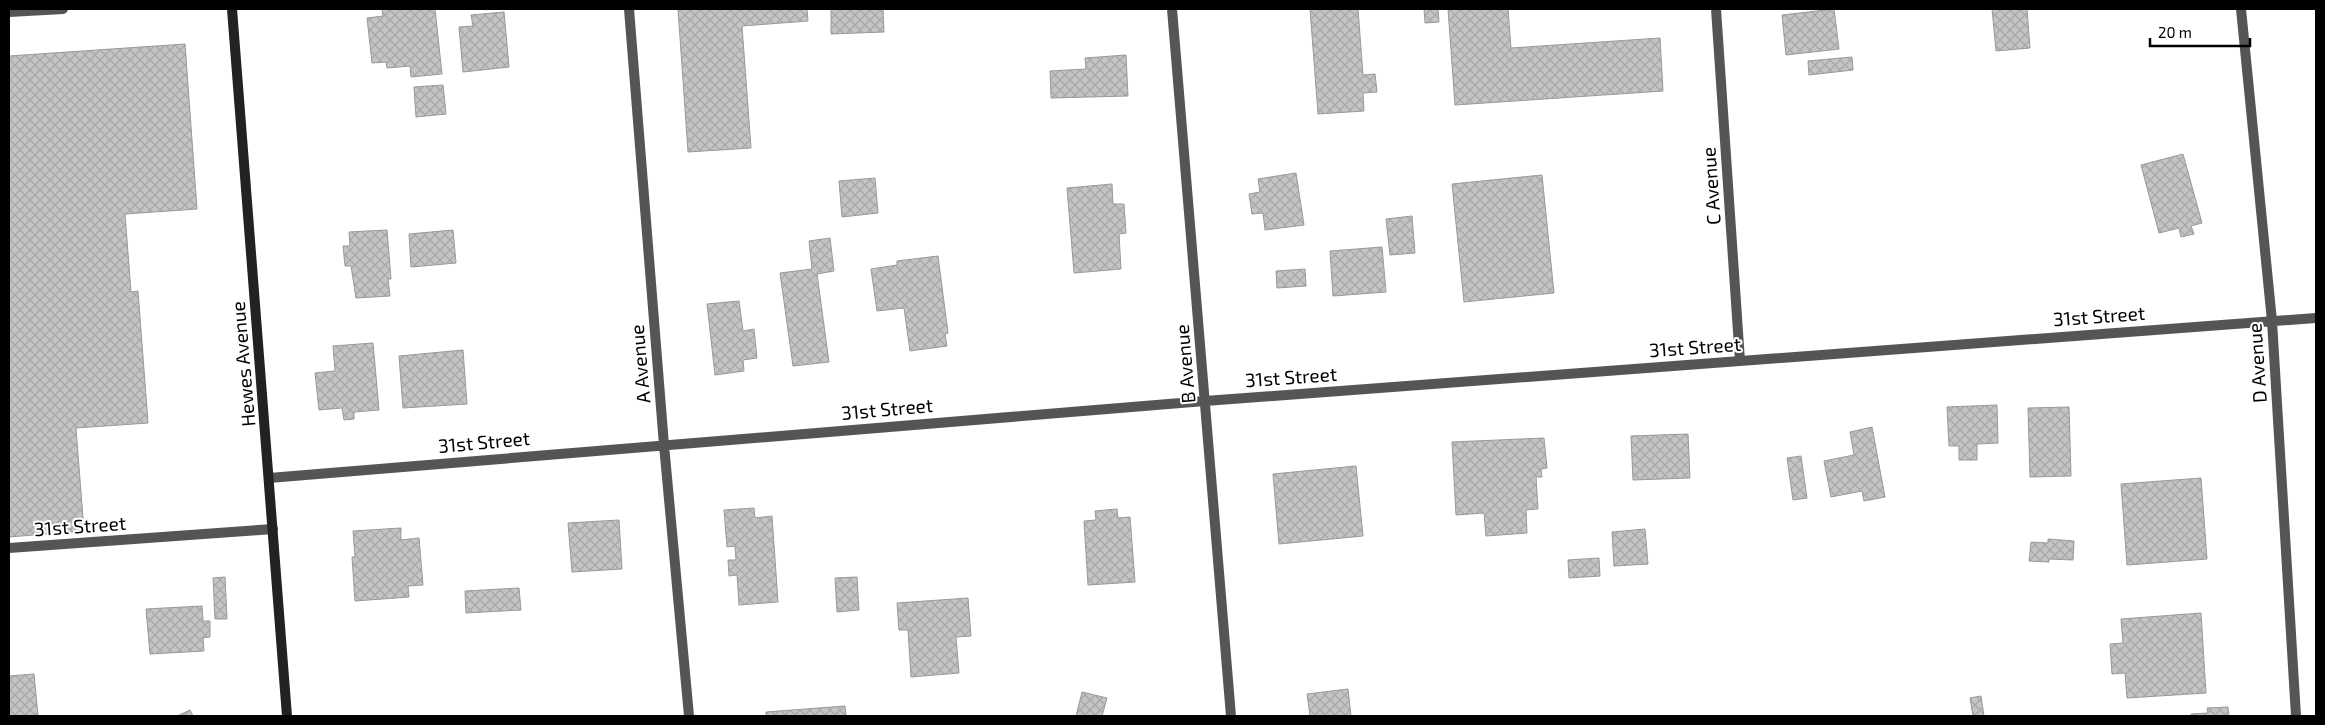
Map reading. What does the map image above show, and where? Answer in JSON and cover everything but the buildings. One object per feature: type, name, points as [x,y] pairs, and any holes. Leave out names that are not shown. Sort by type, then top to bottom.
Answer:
[{"type":"main road","name":"Hewes Avenue","points":[[232,9],[287,716]]},
{"type":"street","points":[[9,12],[63,9]]},
{"type":"street","name":"A Avenue","points":[[629,9],[664,445],[689,716]]},
{"type":"street","name":"B Avenue","points":[[1172,9],[1231,716]]},
{"type":"street","name":"C Avenue","points":[[1716,9],[1740,361]]},
{"type":"street","name":"D Avenue","points":[[2241,9],[2272,321],[2296,716]]},
{"type":"street","name":"31st Street","points":[[269,478],[1205,400],[2316,318]]},
{"type":"street","name":"31st Street","points":[[9,548],[273,529]]}]
